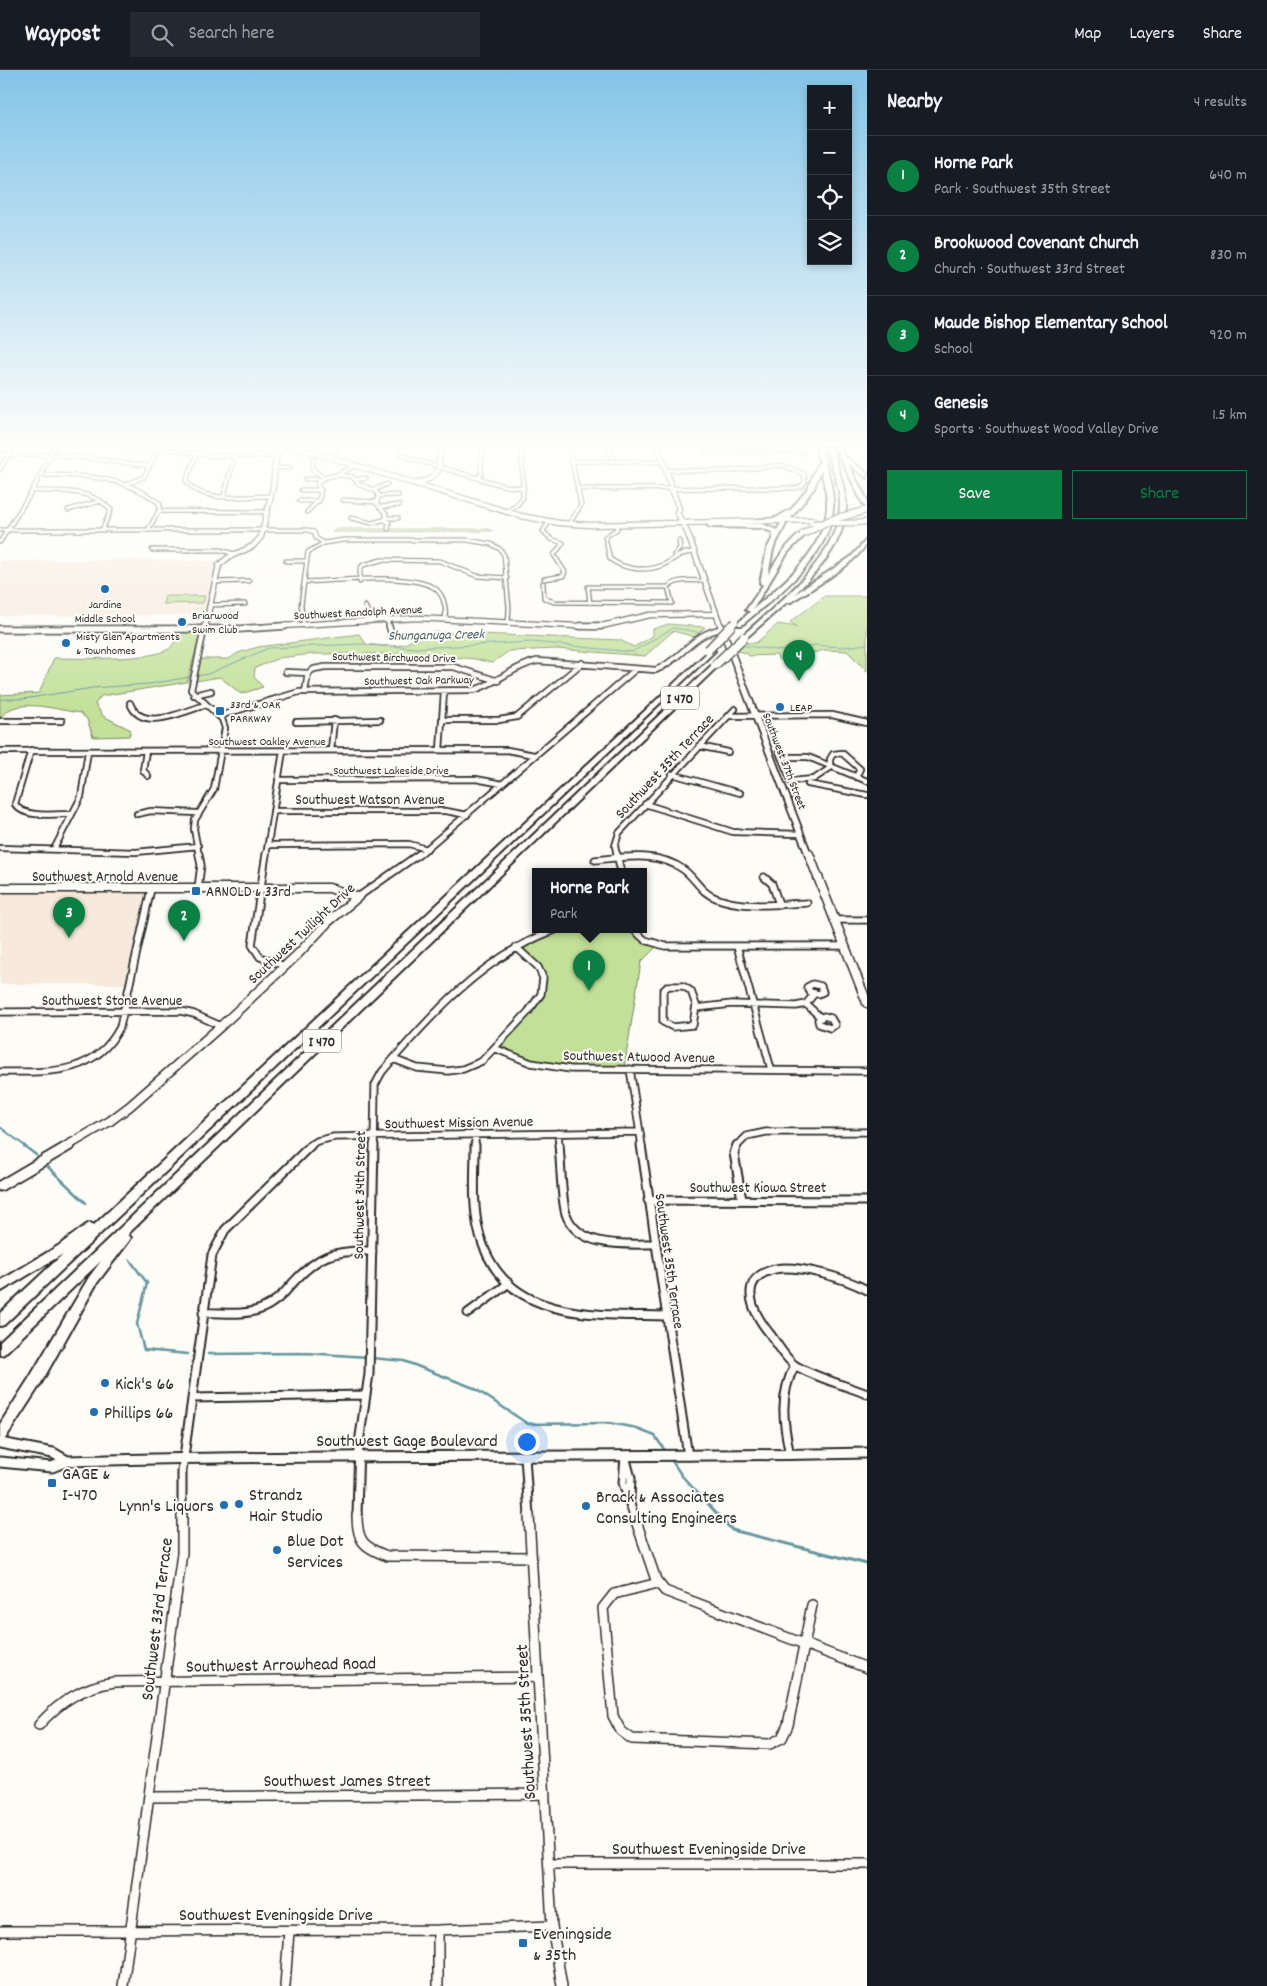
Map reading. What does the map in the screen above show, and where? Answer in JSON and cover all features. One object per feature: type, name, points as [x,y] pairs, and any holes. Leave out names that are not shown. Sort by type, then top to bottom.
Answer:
[{"type":"highway","points":[[737,623],[759,592],[765,577],[770,549],[775,536]]},
{"type":"highway","points":[[737,623],[763,591],[786,548],[799,536]]},
{"type":"highway","name":"I 470","points":[[0,1321],[689,673],[737,623],[803,565],[822,536]]},
{"type":"highway","name":"I 470","points":[[0,1350],[768,615],[823,559],[836,536]]},
{"type":"highway","points":[[768,615],[853,558],[867,541]]},
{"type":"highway","points":[[809,587],[865,556]]},
{"type":"highway","points":[[0,1287],[62,1249],[144,1185]]},
{"type":"highway","points":[[0,1435],[35,1381],[93,1280],[112,1253],[162,1195]]},
{"type":"main road","points":[[204,630],[219,564],[259,542],[261,536]]},
{"type":"main road","name":"Southwest 37th Street","points":[[688,536],[721,629],[867,1003]]},
{"type":"main road","name":"Southwest Randolph Avenue","points":[[0,627],[25,629],[204,630],[387,620],[445,619],[598,626],[650,615],[716,614]]},
{"type":"main road","name":"Southwest Arnold Avenue","points":[[0,888],[334,888],[358,897]]},
{"type":"main road","name":"Southwest Twilight Drive","points":[[0,1186],[122,1112],[221,1026],[285,966],[328,922],[358,897]]},
{"type":"main road","name":"Southwest Gage Boulevard","points":[[0,1443],[53,1453],[67,1461]]},
{"type":"main road","name":"Southwest Gage Boulevard","points":[[0,1462],[52,1467],[67,1461],[184,1457],[684,1456],[867,1452]]},
{"type":"street","points":[[315,536],[324,543]]},
{"type":"street","points":[[548,536],[563,543],[554,555],[565,572],[563,576],[544,581],[544,598],[557,602],[672,603],[668,587]]},
{"type":"street","points":[[608,536],[606,538],[610,559],[615,563],[628,567],[645,568],[664,564],[680,548],[679,541]]},
{"type":"street","points":[[304,626],[301,610],[306,561],[310,550],[324,543],[348,540],[467,540],[486,542],[498,548],[504,555],[509,608],[508,622]]},
{"type":"street","points":[[152,550],[220,550],[235,554]]},
{"type":"street","points":[[672,557],[694,552]]},
{"type":"street","points":[[360,582],[362,566],[381,560],[434,560],[452,564],[477,576],[506,578]]},
{"type":"street","points":[[286,561],[306,561]]},
{"type":"street","points":[[215,582],[249,581]]},
{"type":"street","points":[[304,582],[409,581],[429,586],[438,592],[446,606],[445,619]]},
{"type":"street","points":[[590,603],[588,587],[668,587],[679,581],[705,581]]},
{"type":"street","points":[[210,605],[245,604]]},
{"type":"street","points":[[365,606],[368,608],[373,621]]},
{"type":"street","points":[[387,620],[391,633]]},
{"type":"street","name":"Southwest Oak Parkway","points":[[219,716],[283,695],[305,692],[444,692],[474,690],[498,681],[529,662],[553,661],[652,670],[666,667],[703,632],[721,629]]},
{"type":"street","points":[[198,888],[201,865],[194,830],[197,813],[214,789],[225,728],[219,716],[194,695],[190,686],[204,630]]},
{"type":"street","points":[[524,659],[529,662]]},
{"type":"street","points":[[442,720],[499,720],[517,716],[582,663]]},
{"type":"street","name":"Southwest Birchwood Drive","points":[[286,672],[308,673],[325,666],[447,666],[465,669],[498,681]]},
{"type":"street","name":"Southwest Twilight Drive","points":[[358,897],[428,849],[534,755],[573,725],[636,669]]},
{"type":"street","points":[[305,692],[308,673]]},
{"type":"street","points":[[194,695],[210,691]]},
{"type":"street","points":[[440,750],[444,692]]},
{"type":"street","points":[[130,703],[130,710],[134,714],[152,718],[169,716],[205,705]]},
{"type":"street","name":"Southwest 35th Terrace","points":[[620,868],[616,838],[672,774],[735,709]]},
{"type":"street","points":[[729,716],[832,716],[850,718],[867,723]]},
{"type":"street","points":[[296,722],[303,720],[380,720]]},
{"type":"street","points":[[331,750],[334,720]]},
{"type":"street","points":[[0,722],[62,721]]},
{"type":"street","points":[[699,746],[728,752]]},
{"type":"street","points":[[31,750],[15,804],[17,808],[27,812],[72,814]]},
{"type":"street","points":[[54,849],[83,787],[83,768],[88,750]]},
{"type":"street","name":"Southwest Oakley Avenue","points":[[0,751],[512,750],[534,755]]},
{"type":"street","points":[[146,751],[142,770],[148,776]]},
{"type":"street","points":[[283,751],[260,888],[253,949],[259,957],[285,966]]},
{"type":"street","points":[[830,768],[830,759],[833,754],[842,753],[860,769],[856,777]]},
{"type":"street","points":[[830,768],[814,779],[792,783],[780,754],[808,757],[830,768],[867,781]]},
{"type":"street","points":[[672,774],[740,793]]},
{"type":"street","name":"Southwest Lakeside Drive","points":[[278,780],[476,779],[502,784]]},
{"type":"street","points":[[808,784],[867,795]]},
{"type":"street","points":[[645,804],[732,832],[800,834]]},
{"type":"street","points":[[138,814],[151,811],[197,813]]},
{"type":"street","name":"Southwest Watson Avenue","points":[[273,812],[446,811],[467,815]]},
{"type":"street","points":[[268,845],[409,844],[428,849]]},
{"type":"street","points":[[0,848],[136,852],[198,846]]},
{"type":"street","points":[[595,860],[618,857],[650,857],[673,863],[687,873],[702,892],[722,901],[744,904],[807,903]]},
{"type":"street","points":[[764,877],[772,884],[779,904]]},
{"type":"street","points":[[0,1072],[44,1072],[71,1068],[99,1054],[116,1036],[124,1012],[151,889]]},
{"type":"street","points":[[834,920],[867,920]]},
{"type":"street","name":"Southwest 34th Street","points":[[531,1558],[387,1556],[374,1553],[363,1544],[357,1532],[356,1524],[359,1456],[369,1357],[376,1085],[382,1072],[393,1059],[477,972],[516,947],[548,933]]},
{"type":"street","points":[[637,933],[640,937],[665,946],[845,946]]},
{"type":"street","points":[[737,946],[771,1069]]},
{"type":"street","points":[[393,1059],[427,1070],[456,1071],[482,1061],[539,998],[543,989],[543,978],[538,967],[516,947]]},
{"type":"street","points":[[680,986],[689,989],[692,992],[696,1008],[693,1025],[673,1027],[666,1024],[662,1014],[664,988],[680,986]]},
{"type":"street","points":[[696,1008],[753,1004],[791,1006],[806,1004],[814,994]]},
{"type":"street","points":[[806,1004],[820,1017]]},
{"type":"street","name":"Southwest Stone Avenue","points":[[0,1012],[188,1012],[221,1026]]},
{"type":"street","name":"Southwest Atwood Avenue","points":[[494,1048],[545,1066],[570,1069],[867,1071]]},
{"type":"street","name":"Southwest 35th Terrace","points":[[630,1069],[666,1316],[684,1456]]},
{"type":"street","name":"Southwest Mission Avenue","points":[[212,1256],[225,1230],[305,1149],[317,1141],[334,1137],[475,1133],[639,1132]]},
{"type":"street","points":[[742,1200],[734,1153],[737,1145],[747,1136],[766,1132],[867,1132]]},
{"type":"street","points":[[475,1133],[479,1232],[489,1259],[508,1283],[549,1307],[577,1314],[666,1316]]},
{"type":"street","points":[[558,1133],[566,1214],[578,1232],[601,1242],[655,1244]]},
{"type":"street","name":"Southwest Kiowa Street","points":[[648,1200],[867,1201]]},
{"type":"street","points":[[203,1313],[248,1312],[262,1309],[279,1298],[308,1266],[320,1257],[338,1252],[372,1251]]},
{"type":"street","name":"Southwest 33rd Terrace","points":[[124,1986],[182,1552],[180,1487],[212,1256]]},
{"type":"street","points":[[865,1286],[793,1268],[777,1269],[755,1279],[750,1289],[751,1303],[765,1328],[795,1365],[867,1394]]},
{"type":"street","points":[[468,1313],[508,1283]]},
{"type":"street","points":[[790,1455],[783,1419],[782,1398],[787,1377],[795,1365]]},
{"type":"street","points":[[192,1398],[365,1396]]},
{"type":"street","name":"Southwest 35th Street","points":[[525,1456],[550,1864],[552,1926],[562,1986]]},
{"type":"street","points":[[624,1456],[623,1483],[658,1583],[665,1591],[867,1668]]},
{"type":"street","points":[[658,1583],[614,1594],[608,1599],[603,1608],[613,1716],[621,1731],[632,1739],[770,1744],[776,1742],[786,1732],[788,1725],[812,1605]]},
{"type":"street","name":"Southwest Arrowhead Road","points":[[39,1725],[62,1702],[92,1686],[114,1682],[538,1677]]},
{"type":"street","name":"Southwest James Street","points":[[150,1798],[545,1794]]},
{"type":"street","name":"Southwest Eveningside Drive","points":[[550,1864],[867,1864]]},
{"type":"street","name":"Southwest Eveningside Drive","points":[[0,1931],[438,1930],[552,1926]]},
{"type":"street","points":[[438,1930],[438,1986]]},
{"type":"street","points":[[285,1986],[289,1931]]},
{"type":"shaded area","name":"Jardine Middle School","points":[[0,561],[220,561],[205,615],[0,616]]},
{"type":"shaded area","points":[[0,891],[147,891],[127,984],[0,984]]},
{"type":"green space","points":[[165,596],[205,596],[203,603],[163,604]]},
{"type":"green space","points":[[825,596],[867,596],[867,671],[847,651],[825,650],[804,655],[804,658],[779,660],[776,655],[749,656],[747,653],[737,651],[744,643],[756,643],[778,624],[797,627],[790,622]]},
{"type":"green space","points":[[668,624],[705,627],[695,637],[673,631],[645,656],[556,649],[509,651],[492,663],[475,659],[420,654],[313,654],[279,658],[255,668],[254,677],[263,687],[241,694],[220,677],[196,681],[200,659],[229,659],[238,653],[258,647],[359,634],[367,645],[382,646],[402,645],[433,632],[620,640],[634,647],[653,636],[653,629]]},
{"type":"green space","points":[[178,632],[200,634],[187,682],[101,696],[95,704],[103,716],[131,730],[129,736],[93,737],[87,719],[80,713],[48,707],[25,706],[15,708],[6,712],[0,719],[0,695],[39,693],[54,658],[117,658],[152,655],[172,646]]},
{"type":"green space","points":[[548,933],[639,933],[658,945],[641,962],[624,1069],[545,1066],[494,1048],[539,998],[541,972],[516,947]]},
{"type":"waterway","name":"Shunganuga Creek","points":[[0,699],[23,699],[92,688],[149,684],[208,674],[269,648],[361,644],[416,648],[532,642],[632,652],[673,628],[693,631],[715,639]]},
{"type":"waterway","name":"Shunganuga Creek","points":[[739,645],[792,652],[814,645],[843,647],[867,644]]},
{"type":"waterway","points":[[0,1127],[25,1146]]},
{"type":"waterway","points":[[23,1145],[36,1155]]},
{"type":"waterway","points":[[48,1167],[86,1203]]},
{"type":"waterway","points":[[130,1260],[147,1283],[137,1324],[144,1350],[188,1354]]},
{"type":"waterway","points":[[208,1354],[305,1353],[368,1357]]},
{"type":"waterway","points":[[372,1358],[404,1361],[474,1388],[528,1424],[609,1423],[632,1427],[655,1436],[666,1452]]},
{"type":"waterway","points":[[670,1458],[682,1476],[719,1516]]},
{"type":"waterway","points":[[718,1515],[732,1530],[867,1564]]},
{"type":"place","name":"Jardine Middle School","points":[[105,589]]},
{"type":"place","name":"Briarwood Swim Club","points":[[182,622]]},
{"type":"place","name":"Misty Glen Apartments & Townhomes","points":[[66,643]]},
{"type":"place","name":"Genesis","points":[[799,681]]},
{"type":"place","name":"LEAP","points":[[780,707]]},
{"type":"place","name":"33rd & OAK PARKWAY","points":[[220,711]]},
{"type":"place","name":"ARNOLD & 33rd","points":[[196,891]]},
{"type":"place","name":"Maude Bishop Elementary School","points":[[69,938]]},
{"type":"place","name":"Brookwood Covenant Church","points":[[184,941]]},
{"type":"place","name":"Horne Park","points":[[589,991]]},
{"type":"place","name":"Kick's 66","points":[[105,1383]]},
{"type":"place","name":"Phillips 66","points":[[94,1412]]},
{"type":"place","name":"GAGE & I-470","points":[[52,1483]]},
{"type":"place","name":"Strandz Hair Studio","points":[[239,1504]]},
{"type":"place","name":"Lynn's Liquors","points":[[224,1505]]},
{"type":"place","name":"Brack & Associates Consulting Engineers","points":[[586,1506]]},
{"type":"place","name":"Blue Dot Services","points":[[277,1550]]},
{"type":"place","name":"Eveningside & 35th","points":[[523,1943]]}]
